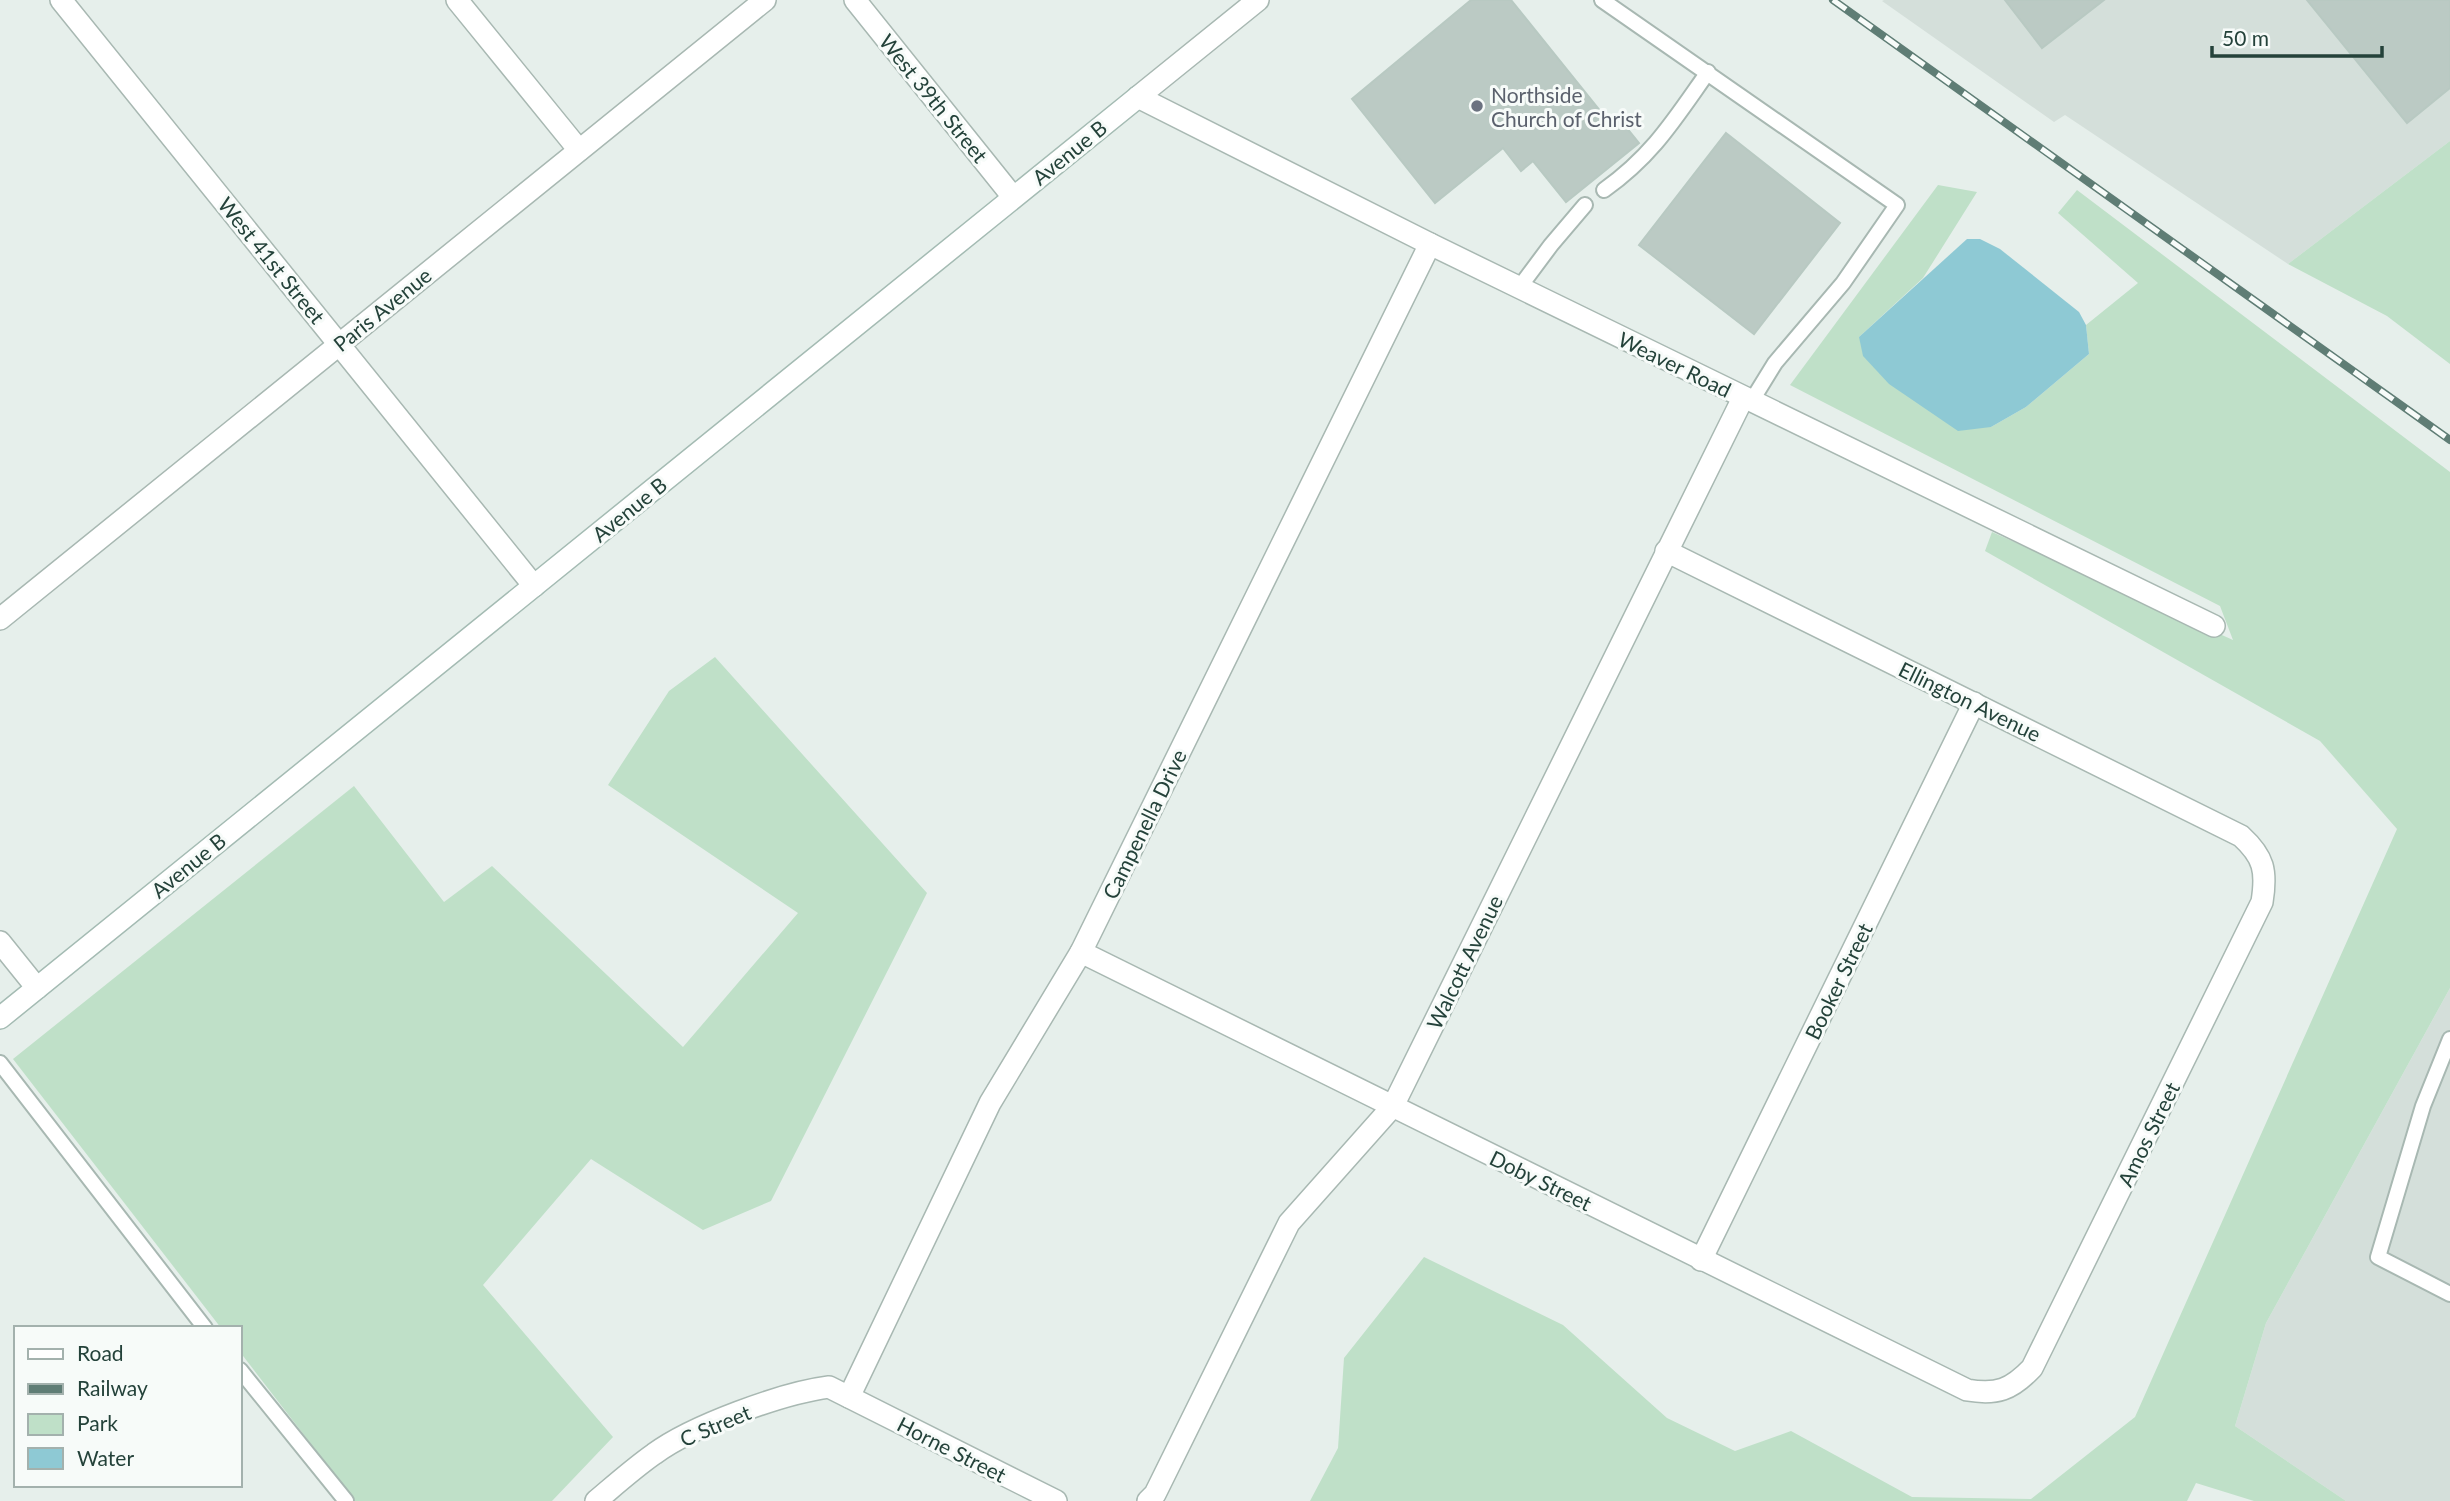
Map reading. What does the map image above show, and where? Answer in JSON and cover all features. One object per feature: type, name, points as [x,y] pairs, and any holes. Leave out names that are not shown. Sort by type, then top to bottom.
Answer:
[{"type":"street","name":"West 41st Street","points":[[61,0],[534,586]]},
{"type":"street","points":[[457,0],[579,150]]},
{"type":"street","name":"Paris Avenue","points":[[0,619],[765,0]]},
{"type":"street","name":"West 39th Street","points":[[855,0],[1013,197]]},
{"type":"street","name":"Avenue B","points":[[0,1018],[1258,0]]},
{"type":"street","name":"Weaver Road","points":[[1138,97],[1519,288],[2214,626]]},
{"type":"street","name":"Campenella Drive","points":[[849,1397],[990,1103],[1081,952],[1430,244]]},
{"type":"street","name":"Walcott Avenue","points":[[1148,1501],[1155,1494],[1289,1223],[1394,1106],[1666,551],[1747,400]]},
{"type":"street","name":"Ellington Avenue","points":[[1666,551],[2241,836],[2256,850],[2263,865]]},
{"type":"street","name":"Booker Street","points":[[1702,1260],[1974,703]]},
{"type":"street","name":"Amos Street","points":[[2005,1389],[2021,1380],[2032,1368],[2262,902],[2265,883],[2263,865]]},
{"type":"street","points":[[0,942],[37,988]]},
{"type":"street","name":"Doby Street","points":[[1081,952],[1967,1390],[1988,1393],[2005,1389]]},
{"type":"street","name":"C Street","points":[[596,1501],[656,1452],[702,1428],[802,1391],[829,1387],[849,1397]]},
{"type":"street","name":"Horne Street","points":[[849,1397],[1056,1501]]},
{"type":"lane","points":[[1602,0],[1897,205],[1843,283],[1747,400]]},
{"type":"lane","points":[[1604,190],[1629,172],[1662,138],[1708,72]]},
{"type":"lane","points":[[1519,288],[1585,205]]},
{"type":"lane","points":[[2450,1040],[2423,1106],[2378,1257],[2450,1294]]},
{"type":"lane","points":[[0,1063],[203,1326]]},
{"type":"lane","points":[[242,1372],[346,1501]]},
{"type":"shaded area","points":[[2450,0],[2450,141],[2288,264],[2065,115],[2054,122],[1882,1]]},
{"type":"shaded area","points":[[2450,988],[2450,1501],[2346,1501],[2235,1426],[2266,1323]]},
{"type":"green space","points":[[2450,141],[2450,364],[2387,316],[2288,264]]},
{"type":"green space","points":[[1938,185],[1977,192],[1923,278],[1859,337],[1991,427],[2026,407],[2089,354],[2086,325],[2138,283],[2058,213],[2077,190],[2450,472],[2450,988],[2266,1323],[2235,1426],[2346,1501],[2254,1501],[2196,1483],[2187,1501],[1310,1501],[1338,1448],[1344,1358],[1424,1257],[1563,1325],[1667,1418],[1735,1451],[1791,1431],[1912,1497],[2031,1499],[2135,1417],[2397,829],[2320,741],[1985,551],[1992,532],[2233,640],[2220,606],[1790,385]]},
{"type":"green space","points":[[715,657],[927,893],[771,1201],[703,1230],[591,1159],[483,1285],[613,1437],[552,1501],[355,1501],[242,1355],[242,1326],[219,1326],[13,1059],[354,786],[444,902],[492,866],[683,1047],[798,913],[608,785],[669,691]]},
{"type":"water","points":[[1967,239],[1980,239],[2000,249],[2079,312],[2086,325],[2089,354],[2026,407],[1991,427],[1958,431],[1889,384],[1863,356],[1859,337]]},
{"type":"building","name":"Northside Church of Christ","points":[[1471,0],[1511,0],[1609,122],[1617,116],[1639,143],[1566,202],[1533,161],[1521,171],[1503,148],[1435,203],[1352,99]]},
{"type":"building","points":[[2005,0],[2104,0],[2042,48]]},
{"type":"building","points":[[2307,0],[2450,0],[2450,88],[2407,123]]},
{"type":"building","points":[[1726,133],[1840,223],[1754,334],[1639,245]]},
{"type":"railway","points":[[1833,0],[2450,440]]},
{"type":"place","name":"Northside Church of Christ","points":[[1477,106]]}]
